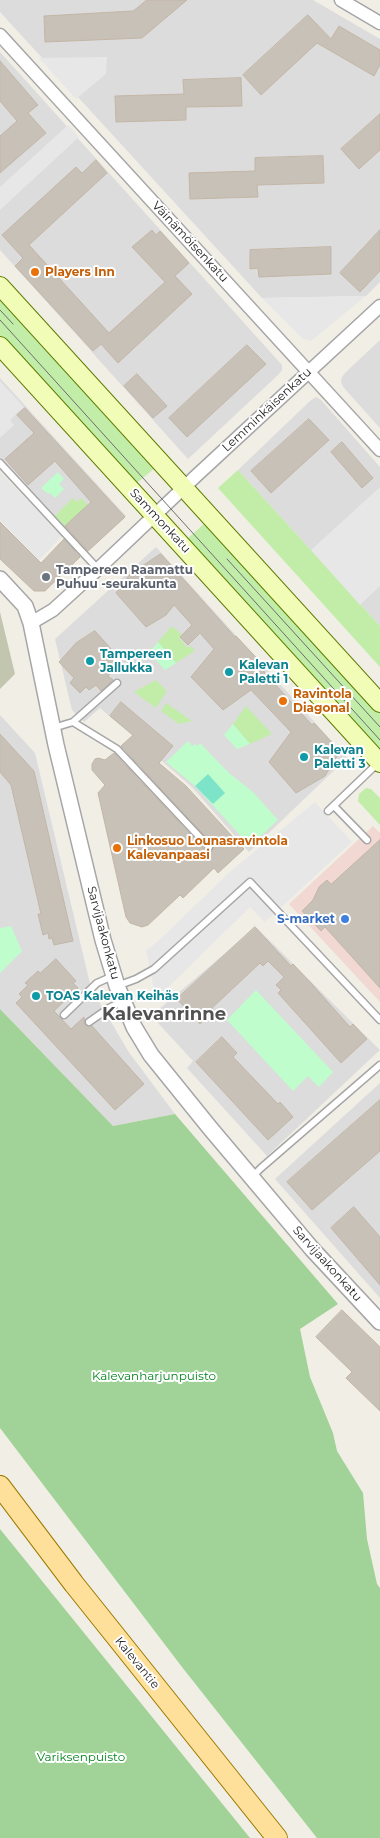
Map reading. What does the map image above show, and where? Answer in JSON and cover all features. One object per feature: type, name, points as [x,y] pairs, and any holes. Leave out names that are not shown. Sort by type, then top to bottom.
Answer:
[{"type":"main road","points":[[0,286],[380,703]]},
{"type":"main road","name":"Sammonkatu","points":[[0,346],[380,763]]},
{"type":"main road","name":"Kalevantie","points":[[0,1486],[74,1584],[277,1838]]},
{"type":"street","points":[[341,0],[380,23]]},
{"type":"street","name":"Väinämöisenkatu","points":[[0,35],[380,450]]},
{"type":"street","name":"Lemminkäisenkatu","points":[[156,516],[183,488],[380,306]]},
{"type":"street","points":[[32,622],[53,610],[156,516]]},
{"type":"street","name":"Sarvijaakonkatu","points":[[0,578],[24,606],[32,622],[53,728],[103,940],[123,1001],[134,1026],[151,1055],[252,1178],[312,1249],[380,1322]]},
{"type":"lane","points":[[0,463],[98,569]]},
{"type":"lane","points":[[53,728],[73,722],[117,683]]},
{"type":"lane","points":[[73,722],[117,749],[210,847]]},
{"type":"lane","points":[[328,811],[380,763]]},
{"type":"lane","points":[[334,806],[367,840]]},
{"type":"lane","points":[[64,1015],[97,983],[136,979],[154,969],[250,882],[380,1020]]},
{"type":"lane","points":[[89,1022],[123,1001]]},
{"type":"lane","points":[[252,1178],[380,1065]]},
{"type":"shaded area","points":[[0,0],[313,0],[380,39],[380,282],[366,296],[262,298],[0,12]]},
{"type":"shaded area","points":[[0,52],[282,365],[282,370],[278,375],[188,459],[0,250]]},
{"type":"shaded area","points":[[107,57],[106,74],[76,99],[39,58]]},
{"type":"shaded area","points":[[68,125],[79,137],[0,210],[0,187]]},
{"type":"shaded area","points":[[366,296],[311,341],[302,338],[262,298]]},
{"type":"shaded area","points":[[380,340],[380,428],[344,388],[341,382],[346,372]]},
{"type":"shaded area","points":[[0,378],[126,516],[82,557],[0,466]]},
{"type":"shaded area","points":[[0,381],[24,407],[10,420],[14,425],[0,438]]},
{"type":"shaded area","points":[[316,397],[321,400],[380,467],[380,626],[238,470]]},
{"type":"shaded area","points":[[0,472],[62,536],[39,560],[0,520]]},
{"type":"shaded area","points":[[380,487],[380,586],[360,605],[311,550]]},
{"type":"shaded area","points":[[156,547],[347,758],[249,852],[192,787],[100,708],[84,722],[72,710],[55,639]]},
{"type":"shaded area","points":[[0,612],[15,674],[0,689]]},
{"type":"shaded area","points":[[0,715],[35,753],[91,988],[128,1051],[175,1114],[113,1126],[0,1009]]},
{"type":"shaded area","points":[[315,802],[352,842],[265,922],[250,907],[156,999],[146,950],[155,944],[231,871]]},
{"type":"shaded area","name":"S-market","points":[[373,826],[380,833],[380,1002],[289,904]]},
{"type":"shaded area","points":[[256,927],[380,1050],[267,1156],[187,1068],[193,1061],[158,1023],[158,1010]]},
{"type":"shaded area","points":[[380,1083],[380,1298],[275,1179]]},
{"type":"green space","points":[[0,295],[156,467],[137,483],[0,338]]},
{"type":"green space","points":[[238,470],[380,626],[380,667],[218,488]]},
{"type":"green space","points":[[58,472],[64,479],[59,484],[64,489],[55,498],[41,488]]},
{"type":"green space","points":[[73,498],[77,502],[81,498],[88,505],[65,526],[55,516]]},
{"type":"green space","points":[[206,522],[380,710],[380,756],[186,540]]},
{"type":"green space","points":[[172,626],[182,635],[179,638],[188,648],[191,646],[195,651],[176,663],[158,642]]},
{"type":"green space","points":[[158,642],[176,663],[165,670],[149,653]]},
{"type":"green space","points":[[156,680],[167,691],[156,708],[134,692]]},
{"type":"green space","points":[[166,703],[192,721],[179,724],[161,711]]},
{"type":"green space","points":[[246,706],[272,734],[250,744],[233,724]]},
{"type":"green space","points":[[233,724],[250,744],[237,749],[224,735]]},
{"type":"green space","points":[[188,741],[192,746],[195,744],[197,746],[200,743],[229,773],[253,792],[278,820],[250,846],[195,786],[166,762]]},
{"type":"green space","points":[[208,774],[225,793],[213,804],[195,786]]},
{"type":"green space","points":[[366,788],[371,789],[380,798],[380,825],[358,801],[359,794]]},
{"type":"green space","points":[[11,926],[22,951],[0,973],[0,928]]},
{"type":"green space","points":[[256,990],[333,1072],[319,1087],[308,1076],[293,1091],[227,1020]]},
{"type":"green space","name":"Kalevanharjunpuisto","points":[[0,1009],[113,1126],[175,1114],[338,1304],[300,1329],[310,1377],[333,1433],[337,1451],[363,1493],[367,1539],[377,1584],[380,1588],[380,1838],[317,1838],[182,1667],[0,1428]]},
{"type":"green space","name":"Variksenpuisto","points":[[0,1529],[250,1838],[0,1838]]},
{"type":"building","points":[[147,0],[187,0],[142,38],[45,42],[44,16],[133,11]]},
{"type":"building","points":[[308,15],[331,39],[339,26],[380,50],[380,65],[374,76],[317,43],[261,95],[243,75]]},
{"type":"building","points":[[0,61],[38,105],[28,113],[46,133],[0,173],[0,136],[17,121],[0,101]]},
{"type":"building","points":[[241,78],[242,106],[186,107],[186,120],[116,122],[115,96],[184,94],[183,80]]},
{"type":"building","points":[[380,114],[380,150],[359,169],[341,149]]},
{"type":"building","points":[[323,156],[324,183],[257,185],[258,197],[190,199],[189,173],[255,171],[255,158]]},
{"type":"building","points":[[96,160],[107,173],[29,245],[109,333],[165,282],[132,247],[152,230],[156,235],[160,231],[189,263],[175,276],[192,294],[118,363],[101,344],[93,351],[15,266],[23,258],[2,235],[76,167],[82,173]]},
{"type":"building","points":[[380,230],[380,271],[360,292],[340,273]]},
{"type":"building","points":[[331,247],[331,274],[259,277],[258,268],[250,269],[250,250]]},
{"type":"building","points":[[247,345],[266,364],[187,437],[169,418]]},
{"type":"building","points":[[137,374],[167,406],[153,418],[124,386]]},
{"type":"building","points":[[25,408],[125,517],[88,551],[65,526],[91,502],[55,461],[28,485],[5,459],[34,433],[17,415]]},
{"type":"building","points":[[309,419],[329,440],[271,493],[251,471]]},
{"type":"building","points":[[342,442],[373,478],[362,488],[331,452]]},
{"type":"building","points":[[0,522],[41,563],[64,539],[80,557],[45,591],[34,591],[0,559]]},
{"type":"building","points":[[161,554],[235,637],[266,668],[264,672],[312,725],[314,723],[340,751],[325,776],[296,793],[269,762],[291,732],[251,690],[223,710],[191,677],[214,649],[200,633],[188,645],[180,637],[192,625],[174,605],[166,615],[146,627],[116,593],[130,574]]},
{"type":"building","name":"Tampereen Jallukka","points":[[95,631],[121,660],[108,676],[113,680],[101,691],[96,685],[89,690],[86,687],[80,693],[70,683],[74,678],[59,662],[76,643]]},
{"type":"building","points":[[121,702],[173,746],[159,763],[186,786],[244,849],[218,873],[214,868],[183,898],[180,895],[148,925],[142,927],[130,923],[126,917],[98,793],[105,785],[92,770],[92,764],[95,759],[105,760],[114,753],[205,850],[211,852],[214,846],[121,746],[133,735],[110,716]]},
{"type":"building","points":[[0,734],[34,771],[73,941],[54,945],[52,938],[49,939],[48,933],[43,935],[38,914],[41,914],[11,785],[0,772]]},
{"type":"building","name":"S-market","points":[[380,840],[380,988],[325,927],[321,931],[302,911],[313,900],[319,887],[327,880],[331,884]]},
{"type":"building","points":[[255,927],[291,966],[293,964],[350,1027],[353,1024],[367,1039],[341,1063],[278,993],[281,990],[276,985],[284,977],[268,961],[263,966],[260,963],[212,1008],[214,1010],[200,1024],[177,999]]},
{"type":"building","points":[[56,959],[76,981],[73,983],[78,988],[54,1011],[71,1029],[84,1017],[85,1025],[92,1026],[144,1084],[115,1110],[16,1003],[22,997],[19,994],[28,985],[25,983],[38,971],[40,973]]},
{"type":"building","points":[[222,1037],[237,1053],[233,1057],[293,1117],[268,1140],[196,1062]]},
{"type":"building","points":[[380,1100],[380,1151],[312,1210],[287,1182]]},
{"type":"building","points":[[354,1207],[380,1237],[380,1285],[331,1228]]},
{"type":"building","points":[[342,1310],[380,1347],[380,1411],[346,1378],[352,1372],[316,1337]]},
{"type":"tram line","points":[[0,310],[13,324]]},
{"type":"tram line","points":[[0,320],[380,740]]},
{"type":"tram line","points":[[227,559],[380,727]]},
{"type":"place","name":"Players Inn","points":[[35,272]]},
{"type":"place","name":"Tampereen Raamattu Puhuu -seurakunta","points":[[46,577]]},
{"type":"place","name":"Tampereen Jallukka","points":[[90,661]]},
{"type":"place","name":"Kalevan Paletti 1","points":[[229,672]]},
{"type":"place","name":"Ravintola Diagonal","points":[[283,701]]},
{"type":"place","name":"Kalevan Paletti 3","points":[[304,757]]},
{"type":"place","name":"Linkosuo Lounasravintola Kalevanpaasi","points":[[117,848]]},
{"type":"place","name":"S-market","points":[[345,919]]},
{"type":"place","name":"TOAS Kalevan Keihäs","points":[[36,996]]},
{"type":"district","name":"Kalevanrinne","points":[[164,1015]]}]
